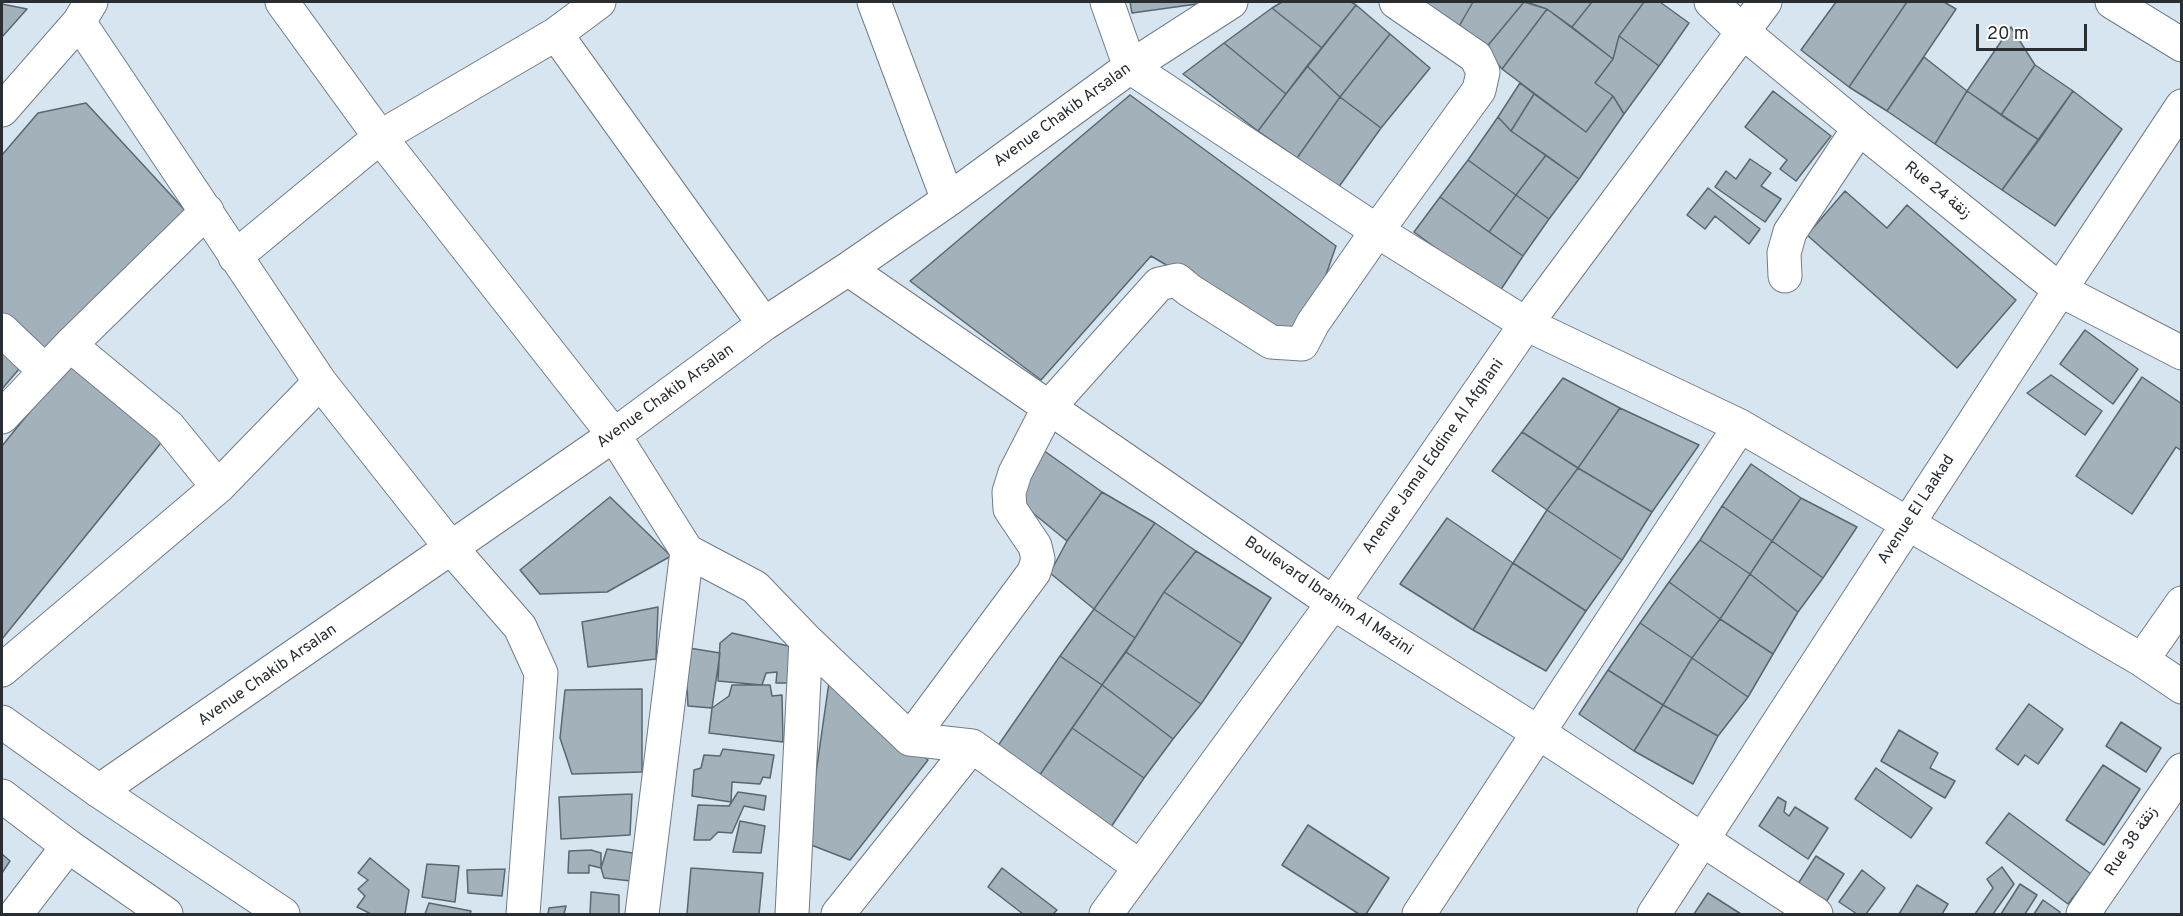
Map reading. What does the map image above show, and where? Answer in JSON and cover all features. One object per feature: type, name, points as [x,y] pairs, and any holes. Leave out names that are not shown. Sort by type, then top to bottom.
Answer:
[{"type":"street","points":[[235,257],[380,137],[556,34],[599,2]]},
{"type":"street","points":[[874,2],[948,200]]},
{"type":"street","points":[[1107,2],[1130,67],[1377,231],[1526,324],[1740,426],[2142,660],[2181,687]]},
{"type":"street","name":"Avenue Chakib Arsalan","points":[[99,791],[452,549],[614,435],[764,324],[948,200],[1130,67],[1231,2]]},
{"type":"street","points":[[910,738],[1034,572],[1038,559],[1035,546],[1010,509],[1009,492],[1015,473],[1049,407],[1159,284],[1177,280],[1271,342],[1302,344],[1313,323],[1377,231],[1479,90],[1483,72],[1476,57],[1396,2]]},
{"type":"street","name":"Rue 24 زنقة","points":[[1711,2],[1743,32],[1859,128],[2060,290],[2181,353]]},
{"type":"street","name":"Anenue Jamal Eddine Al Afghani","points":[[1106,915],[1333,603],[1526,324],[1766,2]]},
{"type":"street","points":[[2112,2],[2181,45]]},
{"type":"street","points":[[288,4],[380,137],[614,435],[687,551],[755,587],[806,640],[910,738],[972,746],[1140,867]]},
{"type":"street","points":[[2,110],[85,12],[235,257],[320,382],[452,549],[520,627],[541,673],[523,915]]},
{"type":"street","points":[[556,34],[764,324]]},
{"type":"street","name":"Avenue El Laakad","points":[[1654,915],[2181,106]]},
{"type":"street","points":[[1785,276],[1784,253],[1790,232],[1859,128]]},
{"type":"street","points":[[2,417],[70,345],[207,211]]},
{"type":"street","name":"Boulevard Ibrahim Al Mazini","points":[[848,269],[1333,603],[1539,733],[1816,915]]},
{"type":"street","points":[[2,330],[45,371]]},
{"type":"street","points":[[70,345],[169,427],[218,487]]},
{"type":"street","points":[[2,670],[218,487],[320,382]]},
{"type":"street","points":[[1419,915],[1740,426]]},
{"type":"street","points":[[642,915],[687,551]]},
{"type":"street","points":[[2142,660],[2181,603]]},
{"type":"street","points":[[792,915],[806,640]]},
{"type":"street","points":[[2,722],[99,791],[283,915]]},
{"type":"street","points":[[838,915],[972,746]]},
{"type":"street","name":"Rue 38 زنقة","points":[[2084,915],[2181,770]]},
{"type":"street","points":[[2,796],[166,915]]},
{"type":"street","points":[[16,915],[68,846]]},
{"type":"building","points":[[1130,2],[1200,2],[1132,13]]},
{"type":"building","points":[[1282,2],[1351,2],[1356,5],[1322,48],[1272,8]]},
{"type":"building","points":[[1421,2],[1473,2],[1458,28]]},
{"type":"building","points":[[1473,2],[1524,2],[1485,49],[1458,28]]},
{"type":"building","points":[[1524,2],[1547,9],[1502,69],[1485,49]]},
{"type":"building","points":[[1526,2],[1592,2],[1572,27],[1547,9]]},
{"type":"building","points":[[1592,2],[1644,2],[1619,36],[1613,59],[1572,27]]},
{"type":"building","points":[[1644,2],[1660,2],[1689,23],[1659,66],[1619,36]]},
{"type":"building","points":[[1836,2],[1907,2],[1849,87],[1801,50]]},
{"type":"building","points":[[1907,2],[1944,2],[1956,9],[1887,111],[1849,87]]},
{"type":"building","points":[[2,4],[27,9],[2,37]]},
{"type":"building","points":[[1356,5],[1390,34],[1340,97],[1307,66]]},
{"type":"building","points":[[1272,8],[1322,48],[1286,94],[1224,43]]},
{"type":"building","points":[[1547,9],[1613,59],[1595,83],[1613,96],[1586,132],[1502,69]]},
{"type":"building","points":[[2011,27],[2035,65],[2001,115],[1967,91]]},
{"type":"building","points":[[1390,34],[1430,68],[1381,128],[1340,97]]},
{"type":"building","points":[[1619,36],[1659,66],[1624,114],[1613,96],[1595,83],[1613,59]]},
{"type":"building","points":[[1224,43],[1286,94],[1258,131],[1183,74]]},
{"type":"building","points":[[1924,57],[1967,91],[1935,144],[1887,111]]},
{"type":"building","points":[[2035,65],[2073,91],[2039,140],[2001,115]]},
{"type":"building","points":[[1307,66],[1340,97],[1297,158],[1258,131]]},
{"type":"building","points":[[1520,83],[1534,94],[1511,131],[1498,117]]},
{"type":"building","points":[[1773,91],[1831,136],[1796,181],[1780,169],[1787,160],[1745,127]]},
{"type":"building","points":[[1967,91],[2039,140],[2002,190],[1935,144]]},
{"type":"building","points":[[2073,91],[2122,129],[2055,226],[2002,190]]},
{"type":"building","points":[[1534,94],[1586,132],[1613,96],[1624,114],[1579,179],[1511,131]]},
{"type":"building","points":[[1130,95],[1336,246],[1302,344],[1151,256],[1041,380],[910,281]]},
{"type":"building","points":[[1340,97],[1381,128],[1338,188],[1297,158]]},
{"type":"building","points":[[86,103],[193,219],[39,363],[2,322],[2,155],[38,113]]},
{"type":"building","points":[[1498,117],[1511,131],[1546,155],[1516,195],[1468,160]]},
{"type":"building","points":[[1546,155],[1579,179],[1549,219],[1516,195]]},
{"type":"building","points":[[1750,159],[1771,173],[1761,186],[1781,199],[1765,222],[1715,187],[1726,171],[1736,179]]},
{"type":"building","points":[[1468,160],[1516,195],[1489,232],[1440,197]]},
{"type":"building","points":[[1708,188],[1760,229],[1749,244],[1715,216],[1705,229],[1687,215]]},
{"type":"building","points":[[1845,191],[1887,228],[1907,205],[2016,300],[1957,368],[1807,235]]},
{"type":"building","points":[[1516,195],[1549,219],[1523,256],[1489,232]]},
{"type":"building","points":[[1440,197],[1523,256],[1498,294],[1414,232]]},
{"type":"building","points":[[2085,330],[2138,369],[2113,404],[2060,364]]},
{"type":"building","points":[[2,342],[25,362],[2,389]]},
{"type":"building","points":[[71,361],[165,438],[2,639],[2,446]]},
{"type":"building","points":[[2051,375],[2102,411],[2085,435],[2027,393]]},
{"type":"building","points":[[2142,377],[2182,404],[2182,451],[2176,447],[2132,514],[2076,476]]},
{"type":"building","points":[[1563,378],[1620,408],[1578,468],[1522,432]]},
{"type":"building","points":[[1620,408],[1699,445],[1652,512],[1578,468]]},
{"type":"building","points":[[1522,432],[1578,468],[1547,510],[1492,471]]},
{"type":"building","points":[[1043,450],[1102,492],[1067,541],[1016,499]]},
{"type":"building","points":[[1751,464],[1801,498],[1772,541],[1722,506]]},
{"type":"building","points":[[1578,468],[1652,512],[1622,560],[1547,510]]},
{"type":"building","points":[[1102,492],[1155,523],[1094,609],[1050,573],[1067,541]]},
{"type":"building","points":[[610,497],[671,556],[607,592],[540,594],[520,570]]},
{"type":"building","points":[[1801,498],[1857,527],[1823,578],[1772,541]]},
{"type":"building","points":[[1722,506],[1772,541],[1750,574],[1700,540]]},
{"type":"building","points":[[1547,510],[1622,560],[1586,611],[1513,563]]},
{"type":"building","points":[[1447,518],[1513,563],[1473,630],[1400,584]]},
{"type":"building","points":[[1155,523],[1196,551],[1164,592],[1135,638],[1094,609]]},
{"type":"building","points":[[1700,540],[1750,574],[1720,619],[1669,582]]},
{"type":"building","points":[[1772,541],[1823,578],[1798,612],[1750,574]]},
{"type":"building","points":[[1196,551],[1271,598],[1242,644],[1164,592]]},
{"type":"building","points":[[1513,563],[1586,611],[1546,671],[1473,630]]},
{"type":"building","points":[[1750,574],[1798,612],[1773,654],[1720,619]]},
{"type":"building","points":[[1669,582],[1720,619],[1692,658],[1640,623]]},
{"type":"building","points":[[1164,592],[1242,644],[1201,704],[1126,652]]},
{"type":"building","points":[[658,607],[656,659],[588,667],[582,622]]},
{"type":"building","points":[[1094,609],[1135,638],[1102,685],[1060,656]]},
{"type":"building","points":[[1720,619],[1773,654],[1748,697],[1692,658]]},
{"type":"building","points":[[1640,623],[1692,658],[1663,705],[1608,670]]},
{"type":"building","points":[[732,633],[793,647],[788,683],[776,683],[777,672],[766,673],[762,685],[718,681],[720,643]]},
{"type":"building","points":[[683,647],[720,653],[712,708],[688,706],[687,687],[677,688]]},
{"type":"building","points":[[1126,652],[1201,704],[1173,739],[1102,685]]},
{"type":"building","points":[[1060,656],[1102,685],[1037,779],[995,750]]},
{"type":"building","points":[[1692,658],[1748,697],[1718,736],[1663,705]]},
{"type":"building","points":[[1608,670],[1663,705],[1634,751],[1579,714]]},
{"type":"building","points":[[829,682],[928,760],[850,860],[806,843]]},
{"type":"building","points":[[732,685],[770,685],[772,696],[782,695],[783,742],[709,733],[712,708],[729,696]]},
{"type":"building","points":[[1102,685],[1173,739],[1144,778],[1072,728]]},
{"type":"building","points":[[642,689],[642,772],[572,774],[560,738],[565,690]]},
{"type":"building","points":[[2029,704],[2063,729],[2038,764],[2025,755],[2018,765],[1996,749]]},
{"type":"building","points":[[1663,705],[1718,736],[1693,784],[1634,751]]},
{"type":"building","points":[[2121,722],[2161,748],[2146,772],[2106,746]]},
{"type":"building","points":[[1072,728],[1144,778],[1109,830],[1037,779]]},
{"type":"building","points":[[1899,730],[1938,753],[1930,768],[1955,781],[1945,798],[1881,761]]},
{"type":"building","points":[[723,749],[774,755],[770,778],[763,777],[760,784],[732,782],[731,802],[692,796],[694,770],[701,768],[704,755],[720,756]]},
{"type":"building","points":[[2103,765],[2140,789],[2104,845],[2066,820]]},
{"type":"building","points":[[1876,768],[1932,808],[1911,838],[1855,799]]},
{"type":"building","points":[[738,792],[766,796],[764,810],[744,806],[732,833],[718,832],[710,840],[694,840],[698,805],[729,806]]},
{"type":"building","points":[[632,794],[630,835],[561,839],[559,797]]},
{"type":"building","points":[[1778,797],[1786,802],[1784,812],[1789,816],[1795,807],[1828,828],[1808,859],[1759,826]]},
{"type":"building","points":[[2009,813],[2091,874],[2068,904],[1986,843]]},
{"type":"building","points":[[740,821],[765,826],[761,853],[733,852]]},
{"type":"building","points":[[1308,825],[1389,878],[1366,914],[1359,914],[1282,865]]},
{"type":"building","points":[[607,849],[633,853],[631,881],[604,878],[601,868]]},
{"type":"building","points":[[591,850],[601,853],[601,868],[589,865],[589,873],[568,873],[569,851]]},
{"type":"building","points":[[2,854],[10,861],[2,873]]},
{"type":"building","points":[[1816,856],[1844,874],[1822,908],[1794,890]]},
{"type":"building","points":[[370,858],[409,890],[405,914],[371,914],[357,907],[365,896],[358,889],[368,880],[358,873]]},
{"type":"building","points":[[427,864],[459,866],[455,902],[422,897]]},
{"type":"building","points":[[2002,867],[2014,884],[1993,914],[1975,914],[1993,888],[1987,879]]},
{"type":"building","points":[[691,868],[763,873],[759,914],[687,914]]},
{"type":"building","points":[[1002,868],[1057,910],[1053,914],[1023,914],[988,887]]},
{"type":"building","points":[[505,869],[502,896],[468,893],[467,870]]},
{"type":"building","points":[[1862,870],[1885,888],[1866,914],[1857,914],[1839,902]]},
{"type":"building","points":[[2020,884],[2037,895],[2025,914],[2001,914]]},
{"type":"building","points":[[1917,885],[1948,904],[1942,914],[1899,914]]},
{"type":"building","points":[[591,892],[619,895],[619,914],[590,914]]},
{"type":"building","points":[[1708,893],[1741,914],[1694,914]]},
{"type":"building","points":[[2043,900],[2060,912],[2058,914],[2034,914]]},
{"type":"building","points":[[429,903],[471,911],[470,914],[425,914]]},
{"type":"building","points":[[566,906],[564,914],[548,914],[549,908]]}]
